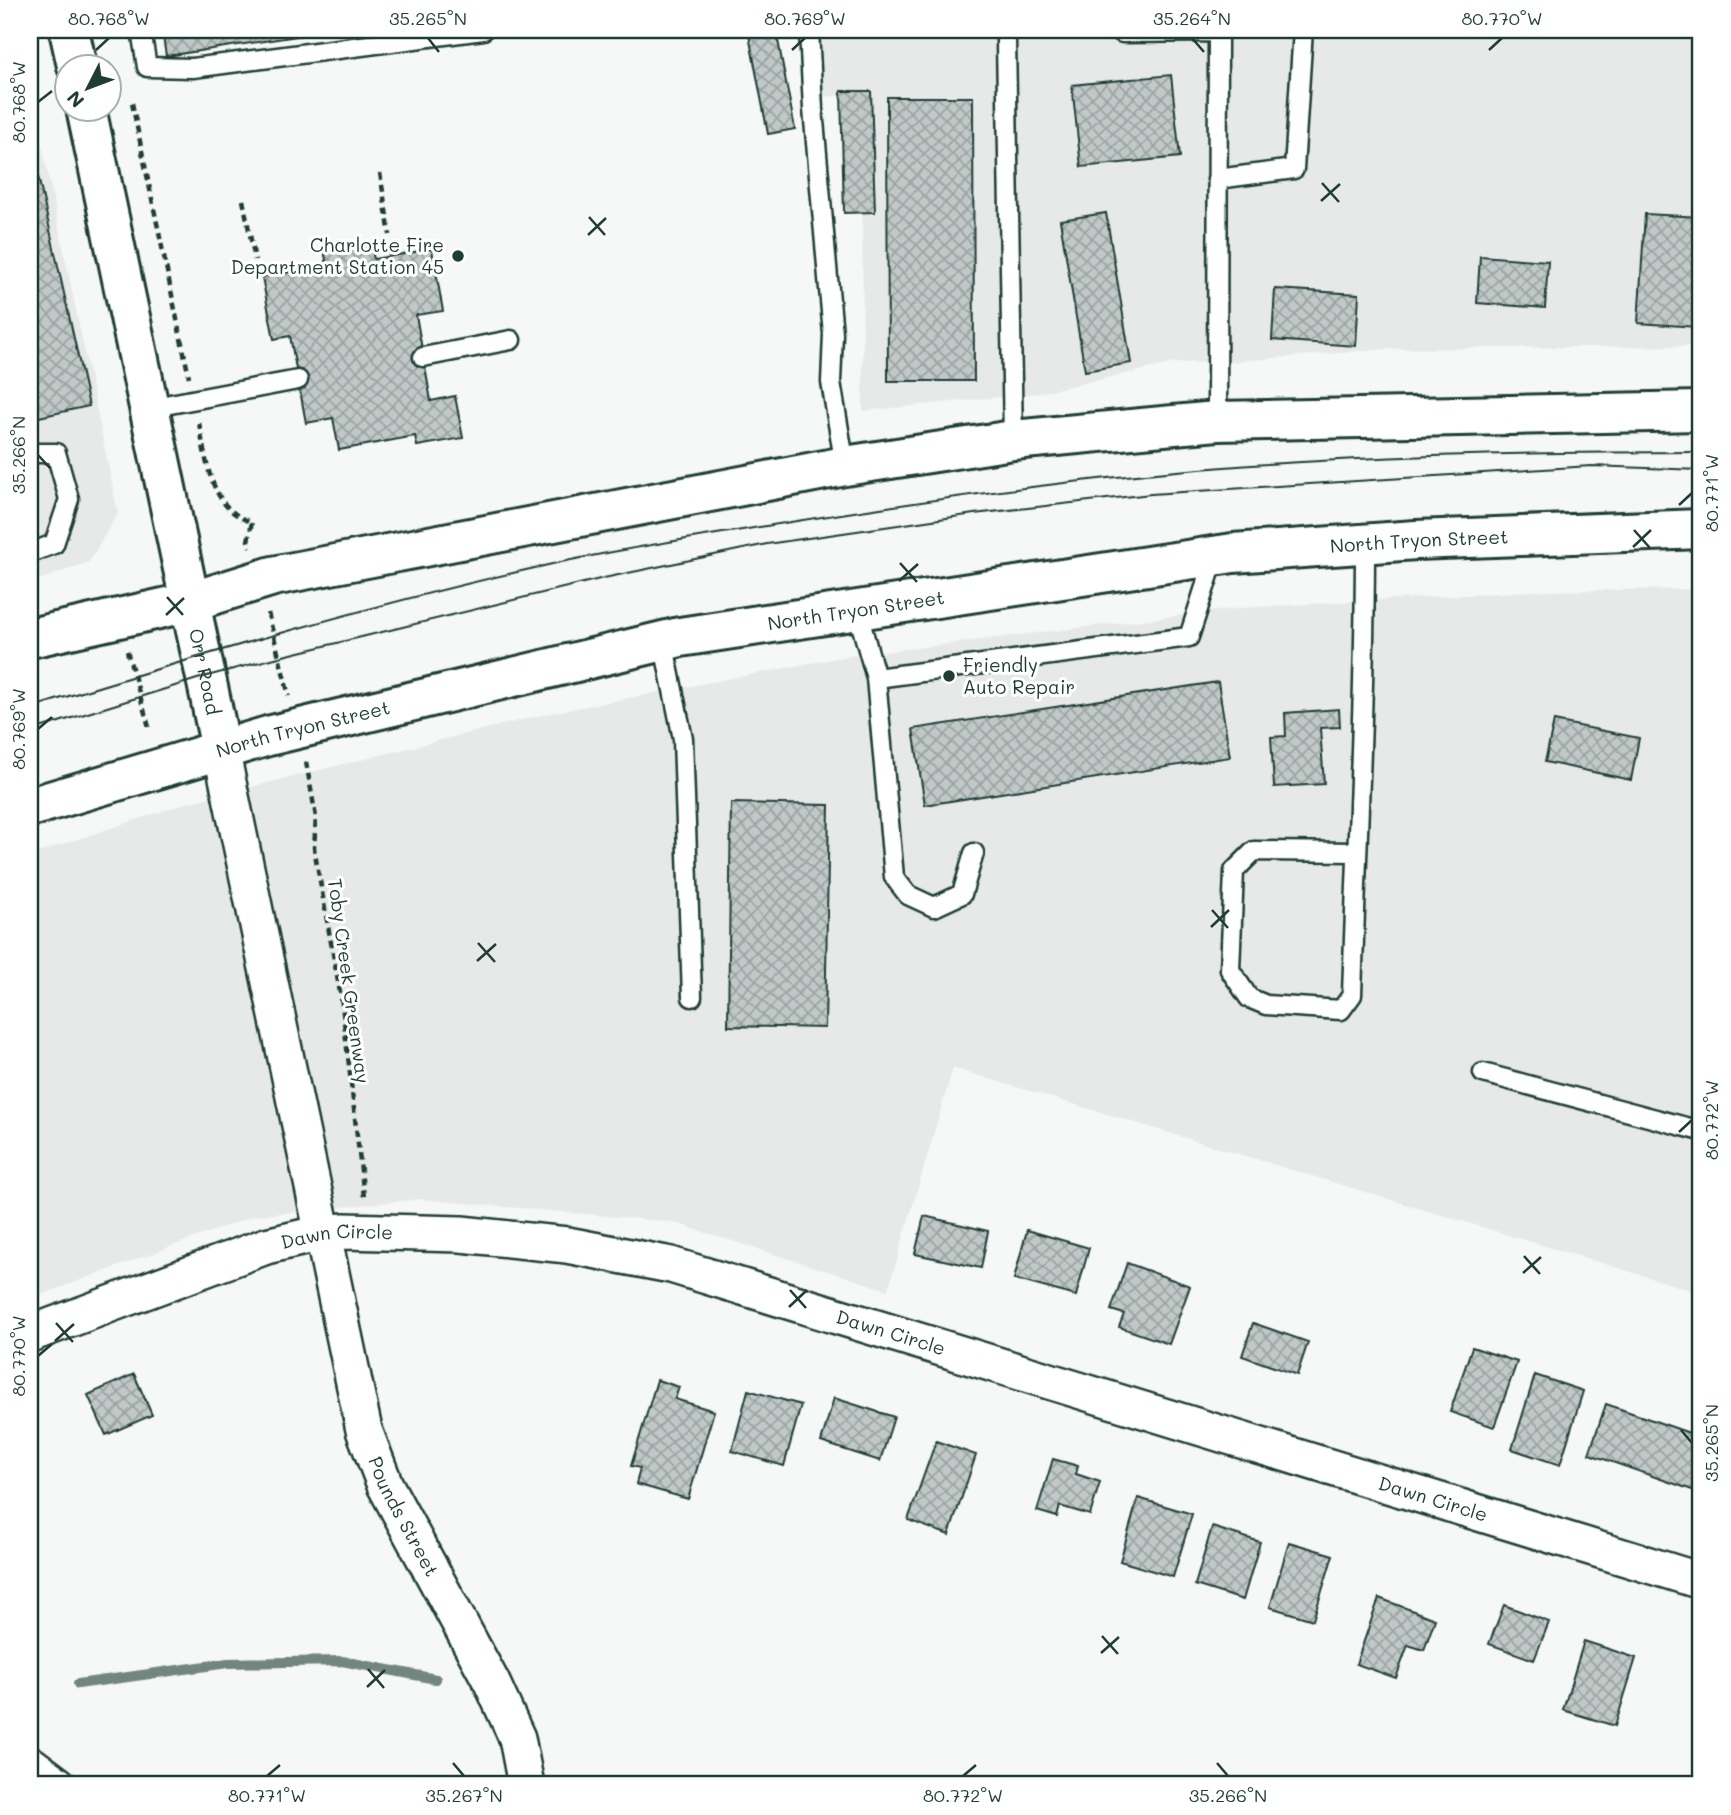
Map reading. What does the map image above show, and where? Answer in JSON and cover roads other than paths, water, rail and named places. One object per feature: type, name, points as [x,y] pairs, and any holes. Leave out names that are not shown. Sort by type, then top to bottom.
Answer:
[{"type":"main road","points":[[69,30],[74,52]]},
{"type":"main road","name":"Orr Road","points":[[89,122],[220,749]]},
{"type":"main road","points":[[30,638],[190,602],[273,576],[845,466],[1013,440],[1217,421],[1701,411]]},
{"type":"main road","name":"North Tryon Street","points":[[30,807],[220,749],[663,641],[1215,556],[1365,544],[1701,529]]},
{"type":"street","name":"Orr Road","points":[[220,749],[322,1233]]},
{"type":"street","name":"Dawn Circle","points":[[30,1334],[266,1246],[322,1233],[344,1231],[461,1234],[566,1245],[671,1265],[1701,1581]]},
{"type":"street","name":"Pounds Street","points":[[322,1233],[363,1430],[385,1485],[492,1683],[517,1738],[526,1785]]},
{"type":"street","points":[[30,1764],[58,1785]]},
{"type":"lane","points":[[141,30],[147,66],[193,68],[483,30]]},
{"type":"lane","points":[[809,30],[813,109],[833,334],[831,382],[845,466]]},
{"type":"lane","points":[[1122,30],[1122,33],[1218,31],[1217,421]]},
{"type":"lane","points":[[1217,179],[1294,169],[1303,30]]},
{"type":"lane","points":[[1006,41],[1013,440]]},
{"type":"lane","points":[[423,357],[511,340]]},
{"type":"lane","points":[[149,408],[298,380]]},
{"type":"lane","points":[[30,453],[56,453],[69,499],[54,544],[30,552]]},
{"type":"lane","points":[[1357,852],[1254,851],[1234,871],[1230,970],[1249,998],[1266,1005],[1341,1010],[1352,995],[1357,852],[1365,544]]},
{"type":"lane","points":[[876,678],[1189,637],[1215,556]]},
{"type":"lane","points":[[857,610],[876,678],[894,877],[908,895],[934,907],[961,894],[974,853]]},
{"type":"lane","points":[[663,641],[684,739],[692,998]]},
{"type":"lane","points":[[1483,1073],[1701,1131]]},
{"type":"waterway","points":[[78,1684],[228,1663],[342,1661],[436,1679]]},
{"type":"tram line","points":[[30,708],[288,631],[483,580],[630,549],[880,508],[1109,478],[1224,467],[1462,455],[1701,452]]},
{"type":"tram line","points":[[30,731],[207,676],[279,657],[604,578],[767,544],[974,514],[1151,494],[1591,466],[1701,470]]},
{"type":"place","name":"Charlotte Fire Department Station 45","points":[[458,256]]},
{"type":"place","name":"Friendly Auto Repair","points":[[949,676]]}]
